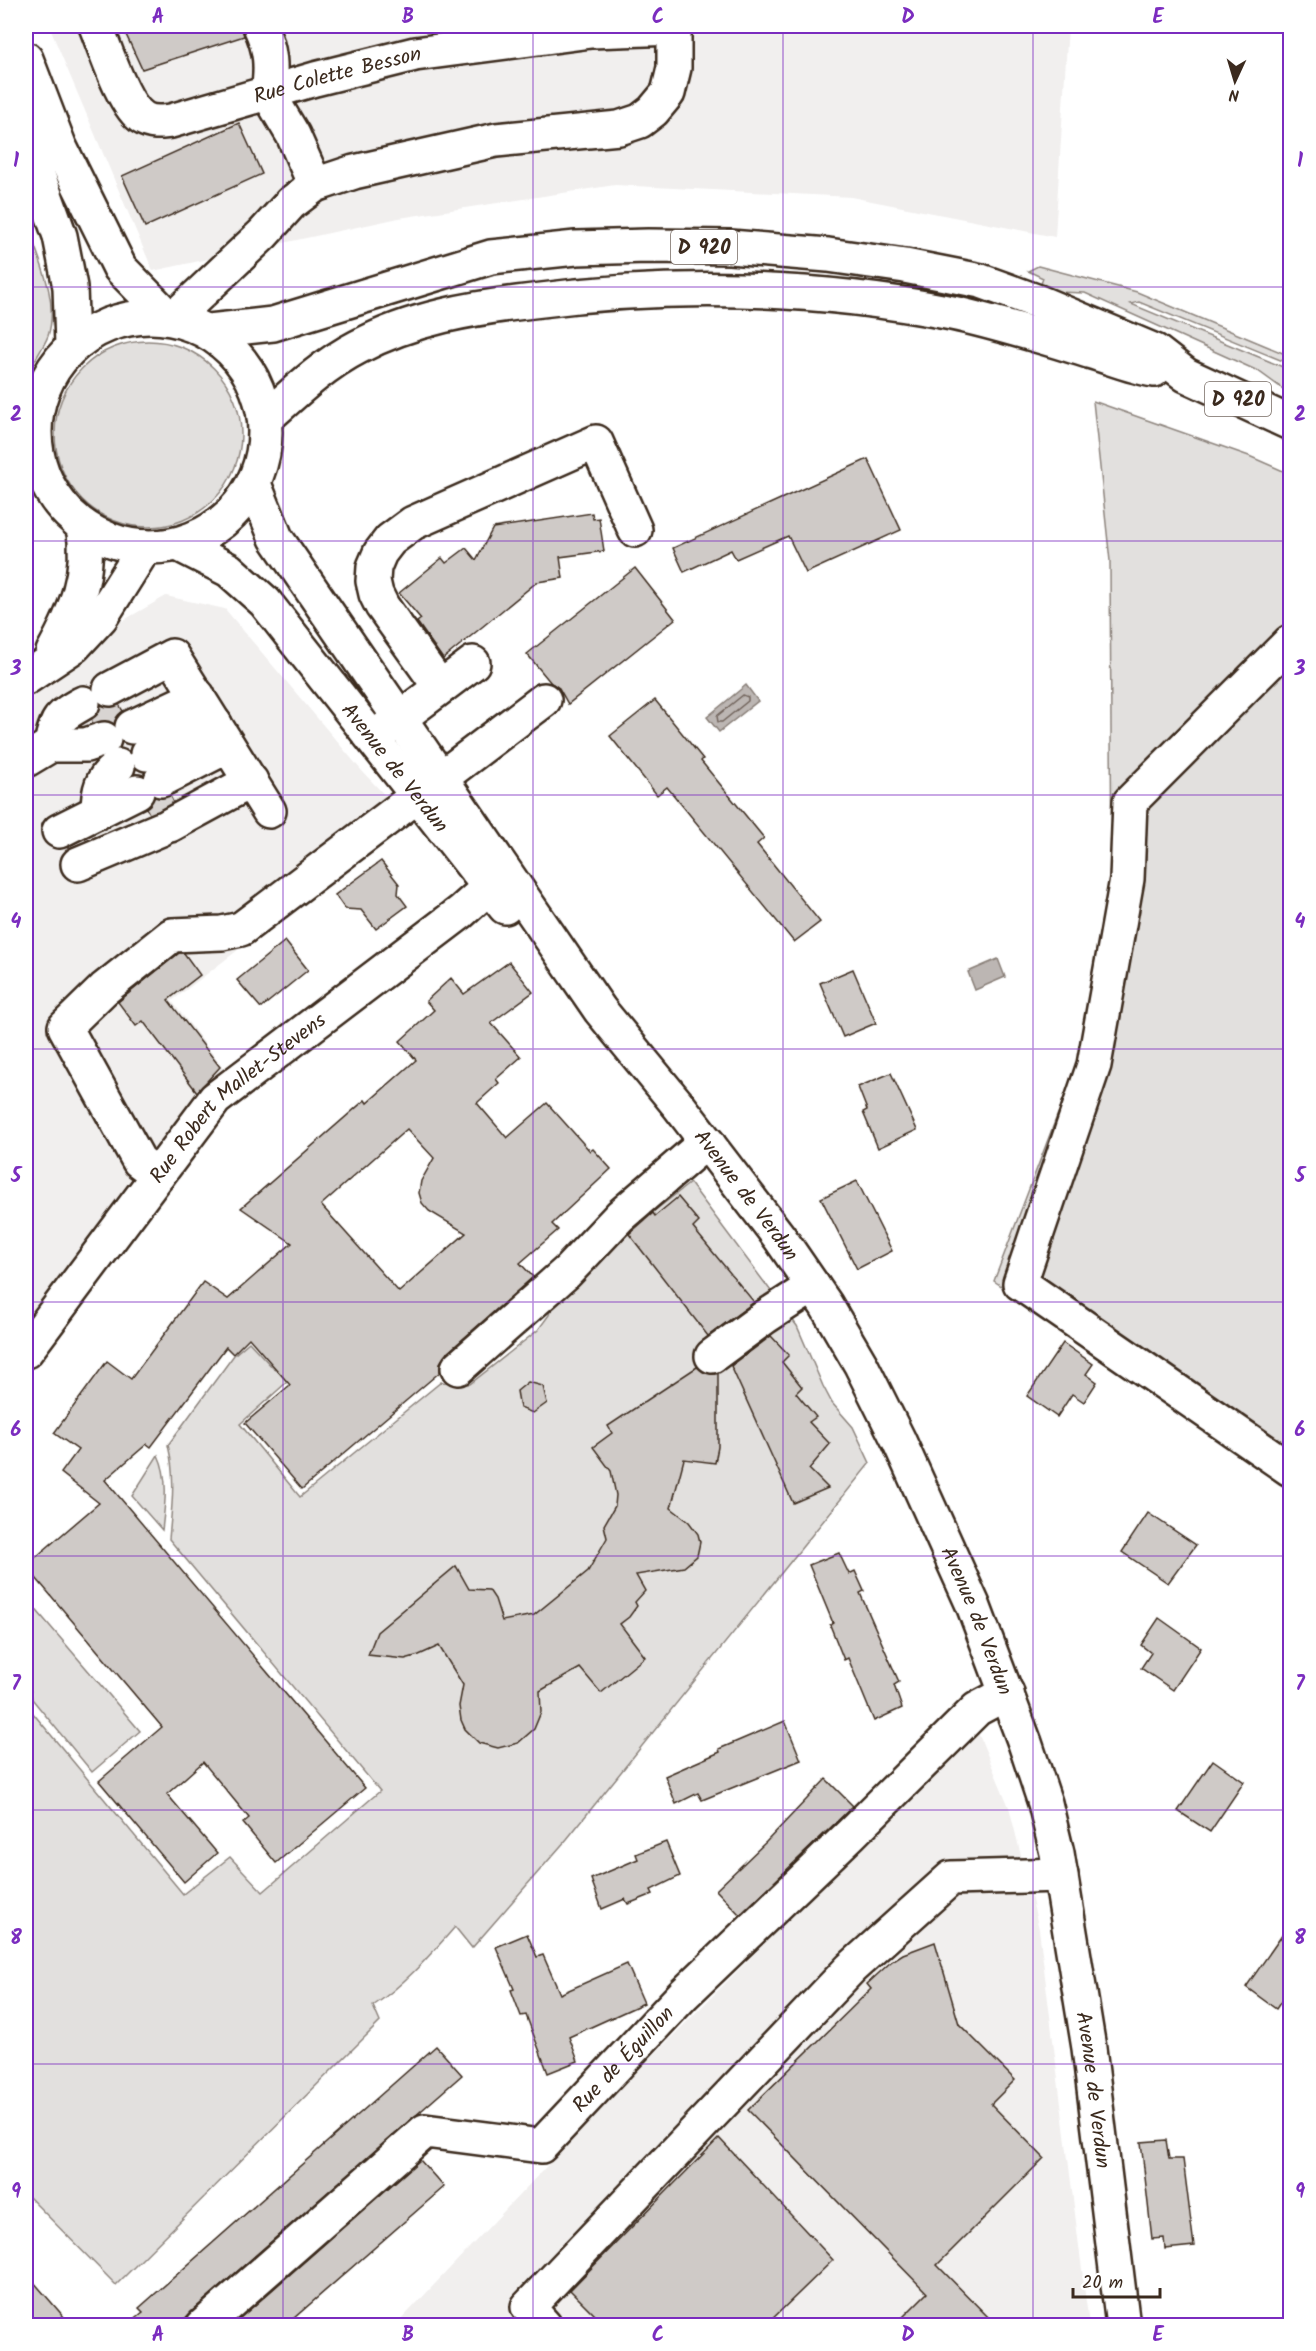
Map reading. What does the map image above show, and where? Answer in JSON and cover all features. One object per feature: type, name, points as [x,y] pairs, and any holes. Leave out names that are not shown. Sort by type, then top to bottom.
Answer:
[{"type":"main road","name":"Rue Colette Besson","points":[[96,26],[120,85],[134,109],[143,118],[156,123],[171,121],[415,54],[591,31],[674,27]]},
{"type":"main road","points":[[260,26],[265,36],[272,66],[268,93],[293,135],[315,185]]},
{"type":"main road","points":[[26,59],[59,145],[120,267],[161,310],[174,318],[209,331],[237,354],[256,384],[266,418],[265,452],[254,484],[237,508],[209,532],[178,544],[145,547],[123,544],[102,537],[83,526],[37,491],[41,471],[30,419],[52,370],[72,345],[103,326],[138,316],[174,318],[263,234],[291,203],[315,185],[354,172],[495,140],[619,128],[640,121],[653,111],[668,93],[674,68],[674,27]]},
{"type":"main road","points":[[26,142],[60,236],[70,287],[72,345]]},
{"type":"main road","name":"D 920","points":[[209,331],[273,324],[491,257],[576,248],[730,247],[828,255],[905,266],[981,282],[1036,301],[1155,351],[1186,375],[1290,423]]},
{"type":"main road","name":"D 920","points":[[266,418],[313,376],[357,347],[411,324],[473,308],[642,290],[723,289],[875,300],[953,314],[1023,331],[1148,369],[1186,375]]},
{"type":"main road","points":[[440,687],[375,594],[374,567],[390,540],[412,523],[596,442],[635,530]]},
{"type":"main road","name":"Avenue de Verdun","points":[[254,484],[276,538],[400,718],[428,787],[489,887],[556,969],[600,1010]]},
{"type":"main road","points":[[36,671],[69,624],[79,599],[86,562],[83,526]]},
{"type":"main road","name":"Avenue de Verdun","points":[[178,544],[229,570],[265,602],[372,739],[428,787],[780,1238],[813,1286],[861,1365],[904,1451],[973,1605],[1007,1693],[1045,1803],[1061,1875],[1089,2048],[1123,2325]]},
{"type":"main road","points":[[36,671],[74,646],[101,617],[145,547]]},
{"type":"main road","points":[[1290,642],[1130,802],[1128,879],[1094,1065],[1020,1282],[1290,1468]]},
{"type":"main road","points":[[372,739],[473,663]]},
{"type":"main road","points":[[184,674],[269,811]]},
{"type":"main road","points":[[184,674],[132,760],[69,848],[98,812],[132,760],[184,674]]},
{"type":"main road","points":[[158,1175],[139,1161],[65,1027],[104,989],[172,935],[222,933],[242,929],[544,700]]},
{"type":"main road","points":[[44,750],[86,745],[132,760],[233,753]]},
{"type":"main road","points":[[132,760],[233,753]]},
{"type":"main road","name":"Rue Robert Mallet-Stevens","points":[[26,1351],[215,1099],[461,912],[489,887]]},
{"type":"main road","points":[[458,1368],[567,1272],[620,1216],[708,1143]]},
{"type":"main road","points":[[712,1356],[813,1286]]},
{"type":"main road","name":"Rue de Éguillon","points":[[202,2325],[425,2131],[541,2146],[684,1995],[978,1709],[1007,1693]]},
{"type":"main road","points":[[545,2325],[528,2307],[851,1968],[951,1878],[1061,1875]]},
{"type":"shaded area","points":[[49,26],[1068,26],[1055,237],[851,197],[615,185],[399,218],[153,271]]},
{"type":"shaded area","points":[[26,221],[46,278],[51,322],[44,345],[26,377]]},
{"type":"shaded area","points":[[1038,266],[1137,292],[1290,356],[1290,364],[1139,302],[1131,304],[1290,370],[1290,394],[1258,371],[1085,293],[1058,292],[1040,287],[1043,278],[1028,271]]},
{"type":"shaded area","points":[[148,341],[184,348],[214,368],[234,398],[241,434],[234,470],[214,500],[184,520],[148,527],[112,520],[82,500],[62,470],[55,434],[62,398],[82,368],[112,348]]},
{"type":"shaded area","points":[[1093,401],[1249,456],[1290,474],[1290,1481],[994,1281],[1091,1027],[1112,891],[1110,561]]},
{"type":"shaded area","points":[[166,596],[225,609],[362,771],[407,819],[172,1001],[222,1066],[241,1098],[209,1131],[26,1374],[26,676]]},
{"type":"shaded area","points":[[690,1183],[797,1326],[832,1403],[853,1427],[870,1463],[567,1839],[472,1948],[455,1927],[406,1979],[373,2006],[380,2022],[116,2285],[26,2194],[26,1731],[32,1730],[27,1706],[183,1894],[230,1857],[263,1892],[380,1791],[169,1539],[173,1481],[168,1445],[234,1355],[249,1342],[274,1369],[306,1342],[342,1333],[240,1424],[300,1497],[441,1382],[470,1384],[538,1330],[549,1315],[554,1297],[602,1252]]},
{"type":"shaded area","points":[[158,1455],[165,1483],[162,1530],[132,1496]]},
{"type":"shaded area","points":[[26,1598],[140,1731],[92,1772],[32,1699],[26,1666]]},
{"type":"shaded area","points":[[977,1730],[1009,1807],[1039,1929],[1089,2325],[395,2326],[621,2088]]},
{"type":"water","points":[[746,685],[758,701],[719,732],[707,717]]},
{"type":"water","points":[[998,959],[1005,977],[975,990],[968,972]]},
{"type":"building","points":[[122,26],[242,26],[244,36],[142,69]]},
{"type":"building","points":[[239,123],[262,174],[145,227],[122,176]]},
{"type":"building","points":[[868,459],[901,530],[806,573],[788,536],[736,559],[731,550],[684,572],[673,548]]},
{"type":"building","points":[[592,513],[593,519],[599,518],[604,551],[560,557],[563,578],[537,582],[443,659],[417,622],[421,619],[399,593],[442,558],[446,563],[466,548],[476,560],[493,528]]},
{"type":"building","points":[[635,568],[675,619],[568,704],[559,688],[551,683],[527,654]]},
{"type":"building","points":[[655,700],[764,838],[757,844],[820,922],[794,942],[667,787],[657,795],[610,736]]},
{"type":"building","points":[[101,705],[110,708],[119,705],[123,711],[116,717],[114,724],[107,721],[94,723],[92,719],[99,713]]},
{"type":"building","points":[[170,796],[173,802],[150,813],[146,808],[154,797],[161,799]]},
{"type":"building","points":[[381,861],[399,884],[398,894],[407,906],[376,929],[361,910],[345,909],[335,895]]},
{"type":"building","points":[[285,941],[308,970],[261,1008],[237,980]]},
{"type":"building","points":[[179,953],[184,953],[200,975],[168,1000],[220,1067],[197,1092],[143,1021],[136,1026],[118,1002]]},
{"type":"building","points":[[509,962],[533,992],[491,1023],[521,1057],[496,1079],[499,1083],[477,1103],[507,1138],[547,1103],[590,1151],[593,1149],[611,1169],[552,1224],[558,1230],[520,1263],[533,1277],[446,1354],[440,1363],[440,1372],[302,1489],[245,1423],[290,1385],[249,1338],[233,1354],[226,1347],[151,1447],[147,1444],[105,1480],[365,1788],[276,1863],[243,1823],[249,1818],[203,1762],[167,1794],[217,1853],[184,1882],[99,1781],[162,1727],[30,1571],[30,1562],[99,1503],[61,1473],[78,1450],[54,1433],[107,1361],[131,1379],[203,1282],[228,1299],[292,1243],[241,1208],[365,1100],[367,1103],[416,1060],[400,1041],[434,1010],[426,1001],[451,978],[464,994]],"holes":[[[407,1129],[434,1158],[421,1181],[419,1193],[422,1203],[429,1211],[466,1233],[399,1292],[321,1205]]]},
{"type":"building","points":[[853,969],[876,1023],[843,1037],[820,983]]},
{"type":"building","points":[[891,1073],[917,1130],[878,1148],[863,1112],[867,1110],[858,1087]]},
{"type":"building","points":[[857,1181],[892,1251],[857,1269],[821,1198]]},
{"type":"building","points":[[678,1197],[699,1222],[693,1228],[754,1302],[708,1336],[629,1234],[653,1213],[655,1216]]},
{"type":"building","points":[[771,1336],[789,1355],[782,1362],[802,1387],[796,1393],[816,1417],[809,1422],[830,1444],[809,1469],[828,1488],[793,1503],[731,1366]]},
{"type":"building","points":[[1063,1343],[1093,1364],[1086,1374],[1097,1382],[1084,1402],[1072,1394],[1057,1417],[1027,1396]]},
{"type":"building","points":[[697,1367],[705,1373],[718,1373],[718,1447],[715,1463],[684,1459],[671,1508],[689,1522],[698,1534],[700,1542],[697,1556],[684,1567],[636,1575],[645,1591],[635,1602],[637,1606],[629,1617],[620,1624],[645,1657],[601,1693],[580,1668],[540,1691],[541,1712],[534,1729],[518,1743],[498,1748],[479,1743],[465,1729],[459,1706],[463,1685],[439,1646],[405,1659],[368,1655],[377,1632],[456,1566],[469,1589],[489,1590],[495,1599],[502,1621],[534,1615],[588,1571],[607,1538],[604,1525],[615,1506],[616,1495],[611,1471],[593,1447],[612,1433],[608,1426]]},
{"type":"building","points":[[528,1382],[543,1386],[547,1403],[533,1413],[520,1408],[517,1391]]},
{"type":"building","points":[[1148,1513],[1196,1545],[1168,1583],[1122,1552]]},
{"type":"building","points":[[839,1553],[849,1574],[855,1571],[864,1591],[860,1593],[899,1682],[894,1685],[902,1708],[874,1721],[848,1658],[844,1660],[830,1625],[833,1623],[809,1565]]},
{"type":"building","points":[[1159,1618],[1201,1648],[1173,1690],[1141,1668],[1151,1653],[1141,1645]]},
{"type":"building","points":[[785,1721],[801,1760],[702,1800],[698,1793],[676,1804],[665,1776],[720,1752],[719,1749]]},
{"type":"building","points":[[1213,1760],[1244,1782],[1210,1832],[1178,1811]]},
{"type":"building","points":[[826,1779],[853,1806],[740,1915],[716,1890]]},
{"type":"building","points":[[666,1842],[680,1876],[651,1890],[653,1894],[628,1904],[625,1899],[602,1909],[591,1879],[638,1859],[636,1854]]},
{"type":"building","points":[[1290,1924],[1290,1988],[1276,2009],[1246,1987]]},
{"type":"building","points":[[527,1934],[537,1957],[543,1955],[560,1994],[627,1964],[644,2003],[569,2037],[578,2061],[548,2073],[526,2015],[521,2016],[511,1990],[514,1989],[496,1947]]},
{"type":"building","points":[[935,1942],[959,2024],[1015,2080],[991,2104],[1044,2158],[937,2265],[996,2325],[895,2325],[927,2293],[748,2110],[871,1989],[867,1984],[892,1961],[903,1954]]},
{"type":"building","points":[[436,2046],[462,2075],[179,2325],[127,2325],[143,2312],[139,2308]]},
{"type":"building","points":[[719,2138],[833,2260],[766,2325],[605,2325],[570,2290]]},
{"type":"building","points":[[1166,2140],[1169,2159],[1183,2159],[1194,2246],[1165,2249],[1164,2238],[1152,2239],[1141,2142]]},
{"type":"building","points":[[420,2160],[444,2187],[286,2325],[244,2325],[239,2319]]},
{"type":"building","points":[[26,2273],[71,2325],[26,2325]]},
{"type":"tunnel","points":[[91,717],[119,705]]},
{"type":"tunnel","points":[[149,812],[172,800]]}]
